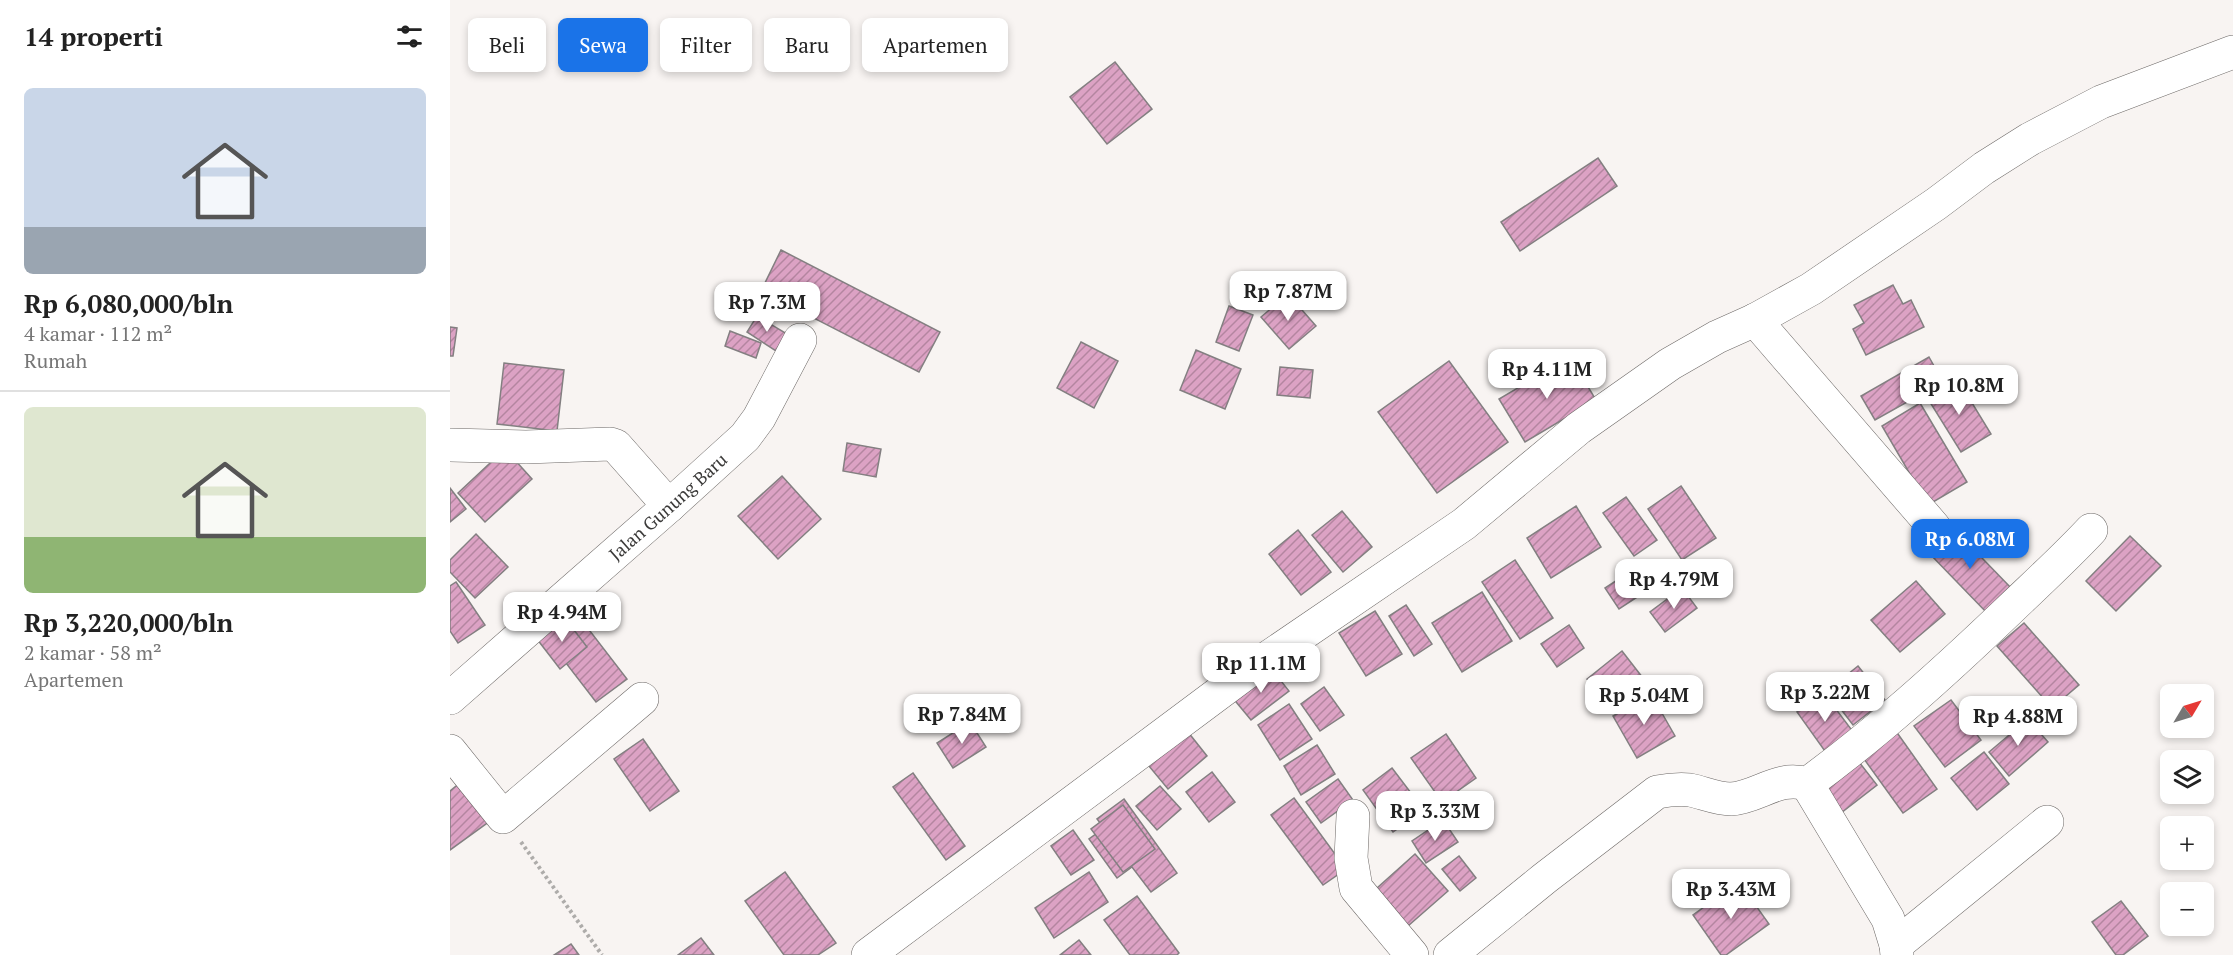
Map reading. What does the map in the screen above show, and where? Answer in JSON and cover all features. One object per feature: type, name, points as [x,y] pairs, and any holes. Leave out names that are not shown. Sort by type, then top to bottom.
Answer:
[{"type":"street","points":[[868,955],[1254,667],[1464,524],[1579,428],[1670,364],[1811,289],[1936,204],[1984,168],[2030,139],[2101,102],[2233,52]]},
{"type":"street","points":[[1755,320],[1934,527]]},
{"type":"street","name":"Jalan Gunung Baru","points":[[450,698],[745,437],[759,418],[800,340]]},
{"type":"street","points":[[450,445],[526,447],[610,444],[616,446],[669,506]]},
{"type":"street","points":[[1807,784],[1854,750],[1955,662],[2059,565],[2091,530]]},
{"type":"street","points":[[450,751],[503,817],[642,699]]},
{"type":"street","points":[[1450,955],[1545,878],[1658,792],[1673,789],[1690,790],[1730,799],[1748,796],[1790,780],[1807,784],[1888,919],[1897,950],[2047,822]]},
{"type":"street","points":[[1353,816],[1351,858],[1356,888],[1412,955]]},
{"type":"path","points":[[503,817],[602,955]]},
{"type":"building","points":[[1115,62],[1152,109],[1107,144],[1070,97]]},
{"type":"building","points":[[1598,158],[1617,186],[1520,251],[1501,222]]},
{"type":"building","points":[[781,250],[940,332],[919,372],[761,291]]},
{"type":"building","points":[[1893,285],[1903,304],[1911,300],[1924,327],[1866,355],[1853,329],[1864,323],[1854,305]]},
{"type":"building","points":[[1288,294],[1316,326],[1289,349],[1261,317]]},
{"type":"building","points":[[1229,306],[1253,315],[1239,351],[1216,342]]},
{"type":"building","points":[[757,316],[787,334],[776,351],[747,332]]},
{"type":"building","points":[[450,327],[457,328],[453,356],[450,356]]},
{"type":"building","points":[[730,331],[761,343],[756,358],[725,346]]},
{"type":"building","points":[[1081,342],[1118,361],[1094,408],[1057,388]]},
{"type":"building","points":[[1196,350],[1241,369],[1225,409],[1180,390]]},
{"type":"building","points":[[1570,357],[1596,400],[1525,442],[1499,399]]},
{"type":"building","points":[[1929,357],[1943,382],[1875,420],[1861,396]]},
{"type":"building","points":[[1449,361],[1508,442],[1437,493],[1378,412]]},
{"type":"building","points":[[504,363],[564,370],[557,431],[497,424]]},
{"type":"building","points":[[1280,367],[1313,370],[1310,398],[1277,395]]},
{"type":"building","points":[[1958,380],[1991,434],[1961,452],[1928,399]]},
{"type":"building","points":[[1920,403],[1967,482],[1928,505],[1882,426]]},
{"type":"building","points":[[847,443],[881,449],[876,477],[843,471]]},
{"type":"building","points":[[505,449],[532,479],[485,522],[458,493]]},
{"type":"building","points":[[782,476],[821,519],[778,559],[738,516]]},
{"type":"building","points":[[1681,486],[1716,538],[1682,560],[1648,509]]},
{"type":"building","points":[[450,488],[466,509],[450,522]]},
{"type":"building","points":[[1626,497],[1657,540],[1634,556],[1603,513]]},
{"type":"building","points":[[1576,506],[1601,547],[1551,578],[1527,538]]},
{"type":"building","points":[[1342,511],[1372,547],[1343,572],[1312,535]]},
{"type":"building","points":[[1952,527],[2013,590],[1988,614],[1927,551]]},
{"type":"building","points":[[1298,530],[1331,572],[1301,595],[1269,554]]},
{"type":"building","points":[[476,534],[508,567],[475,598],[450,572],[450,560]]},
{"type":"building","points":[[2130,536],[2161,566],[2116,611],[2086,581]]},
{"type":"building","points":[[1515,560],[1553,618],[1520,639],[1482,582]]},
{"type":"building","points":[[1637,567],[1651,588],[1619,609],[1605,588]]},
{"type":"building","points":[[1916,581],[1945,614],[1900,652],[1871,620]]},
{"type":"building","points":[[456,582],[485,625],[458,643],[450,631],[450,586]]},
{"type":"building","points":[[1682,588],[1697,608],[1665,632],[1650,612]]},
{"type":"building","points":[[1482,592],[1512,641],[1462,672],[1432,623]]},
{"type":"building","points":[[1406,605],[1432,644],[1414,656],[1389,616]]},
{"type":"building","points":[[573,609],[627,679],[596,702],[542,632]]},
{"type":"building","points":[[1375,611],[1402,654],[1366,676],[1339,633]]},
{"type":"building","points":[[564,617],[587,647],[560,669],[537,639]]},
{"type":"building","points":[[2024,623],[2079,685],[2052,708],[1997,646]]},
{"type":"building","points":[[1569,625],[1584,648],[1557,667],[1541,644]]},
{"type":"building","points":[[1622,651],[1646,682],[1611,710],[1587,679]]},
{"type":"building","points":[[1858,666],[1885,700],[1853,725],[1827,691]]},
{"type":"building","points":[[1270,667],[1289,691],[1251,720],[1232,697]]},
{"type":"building","points":[[1324,687],[1344,715],[1320,731],[1301,704]]},
{"type":"building","points":[[1823,692],[1854,733],[1827,754],[1797,712]]},
{"type":"building","points":[[1651,694],[1675,736],[1637,758],[1613,716]]},
{"type":"building","points":[[1951,700],[1981,740],[1945,767],[1914,726]]},
{"type":"building","points":[[1289,704],[1312,739],[1280,760],[1258,725]]},
{"type":"building","points":[[2028,719],[2048,742],[2009,776],[1989,752]]},
{"type":"building","points":[[970,722],[986,747],[953,768],[937,743]]},
{"type":"building","points":[[1184,727],[1207,756],[1168,789],[1144,760]]},
{"type":"building","points":[[1893,727],[1937,789],[1903,813],[1859,752]]},
{"type":"building","points":[[1446,734],[1476,778],[1442,802],[1411,758]]},
{"type":"building","points":[[643,739],[679,791],[650,811],[614,759]]},
{"type":"building","points":[[1317,745],[1335,774],[1301,795],[1284,766]]},
{"type":"building","points":[[1984,752],[2009,784],[1977,810],[1951,778]]},
{"type":"building","points":[[1852,753],[1877,785],[1841,813],[1816,780]]},
{"type":"building","points":[[1392,768],[1424,810],[1393,832],[1363,790]]},
{"type":"building","points":[[1212,772],[1235,802],[1209,822],[1186,792]]},
{"type":"building","points":[[913,773],[965,846],[946,860],[893,787]]},
{"type":"building","points":[[1338,779],[1353,800],[1321,823],[1306,802]]},
{"type":"building","points":[[461,782],[490,821],[450,850],[450,791]]},
{"type":"building","points":[[1160,786],[1181,809],[1157,830],[1136,806]]},
{"type":"building","points":[[1294,798],[1346,869],[1323,885],[1271,815]]},
{"type":"building","points":[[1124,799],[1177,873],[1151,892],[1132,867],[1117,878],[1089,839],[1104,828],[1097,819]]},
{"type":"building","points":[[1123,805],[1155,849],[1123,872],[1091,829]]},
{"type":"building","points":[[1443,820],[1458,842],[1426,863],[1412,841]]},
{"type":"building","points":[[1073,830],[1094,860],[1071,875],[1051,846]]},
{"type":"building","points":[[1415,854],[1448,891],[1400,933],[1368,896]]},
{"type":"building","points":[[1459,856],[1476,878],[1460,891],[1442,869]]},
{"type":"building","points":[[785,872],[836,943],[818,955],[784,955],[745,901]]},
{"type":"building","points":[[1089,872],[1108,902],[1054,938],[1035,908]]},
{"type":"building","points":[[1739,882],[1769,924],[1726,955],[1721,955],[1693,915]]},
{"type":"building","points":[[1137,896],[1179,953],[1177,955],[1130,955],[1104,920]]},
{"type":"building","points":[[2121,901],[2148,936],[2123,955],[2116,955],[2092,922]]},
{"type":"building","points":[[701,938],[714,955],[678,955]]},
{"type":"building","points":[[1079,940],[1091,955],[1060,955]]},
{"type":"building","points":[[571,944],[579,955],[554,955]]}]
